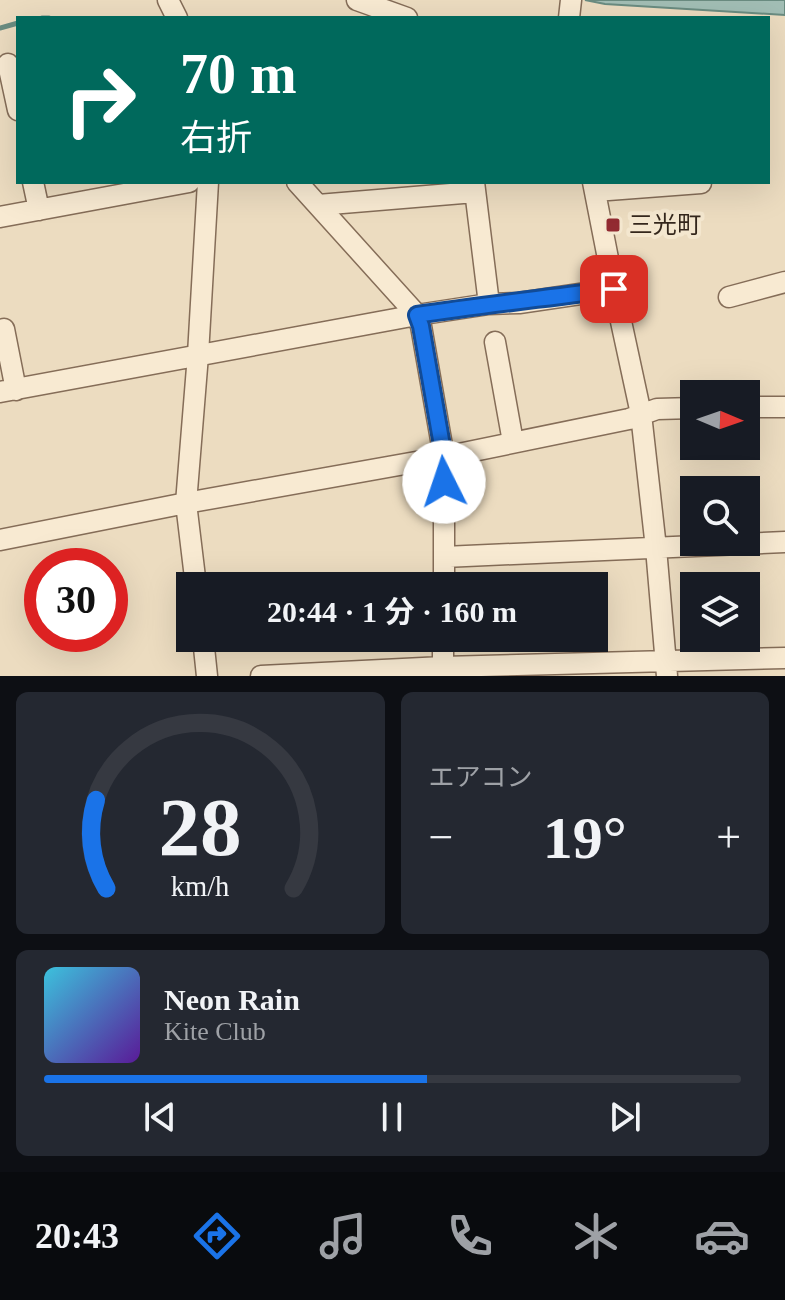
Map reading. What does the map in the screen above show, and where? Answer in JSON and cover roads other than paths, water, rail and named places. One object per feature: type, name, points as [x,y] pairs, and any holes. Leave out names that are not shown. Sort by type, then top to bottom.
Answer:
[{"type":"street","points":[[357,0],[401,16]]},
{"type":"street","points":[[8,64],[16,101]]},
{"type":"street","points":[[33,184],[39,210]]},
{"type":"street","points":[[0,217],[178,184]]},
{"type":"street","points":[[194,572],[186,503],[208,184]]},
{"type":"street","points":[[299,184],[417,315],[444,457],[444,572]]},
{"type":"street","points":[[666,668],[641,414],[594,187],[674,184]]},
{"type":"street","points":[[318,205],[475,187],[489,304]]},
{"type":"street","points":[[729,297],[785,282]]},
{"type":"street","points":[[4,329],[8,391],[417,315],[614,289]]},
{"type":"street","points":[[495,342],[513,442]]},
{"type":"street","points":[[760,407],[785,407]]},
{"type":"street","points":[[0,540],[444,457],[629,419],[657,409],[680,408]]},
{"type":"street","points":[[444,557],[785,542]]},
{"type":"street","points":[[204,652],[207,676]]},
{"type":"street","points":[[261,676],[666,668],[785,658]]},
{"type":"water","points":[[585,0],[785,0],[785,15],[605,4]]},
{"type":"waterway","points":[[0,28],[16,24]]},
{"type":"place","name":"三光町","points":[[613,225]]}]
